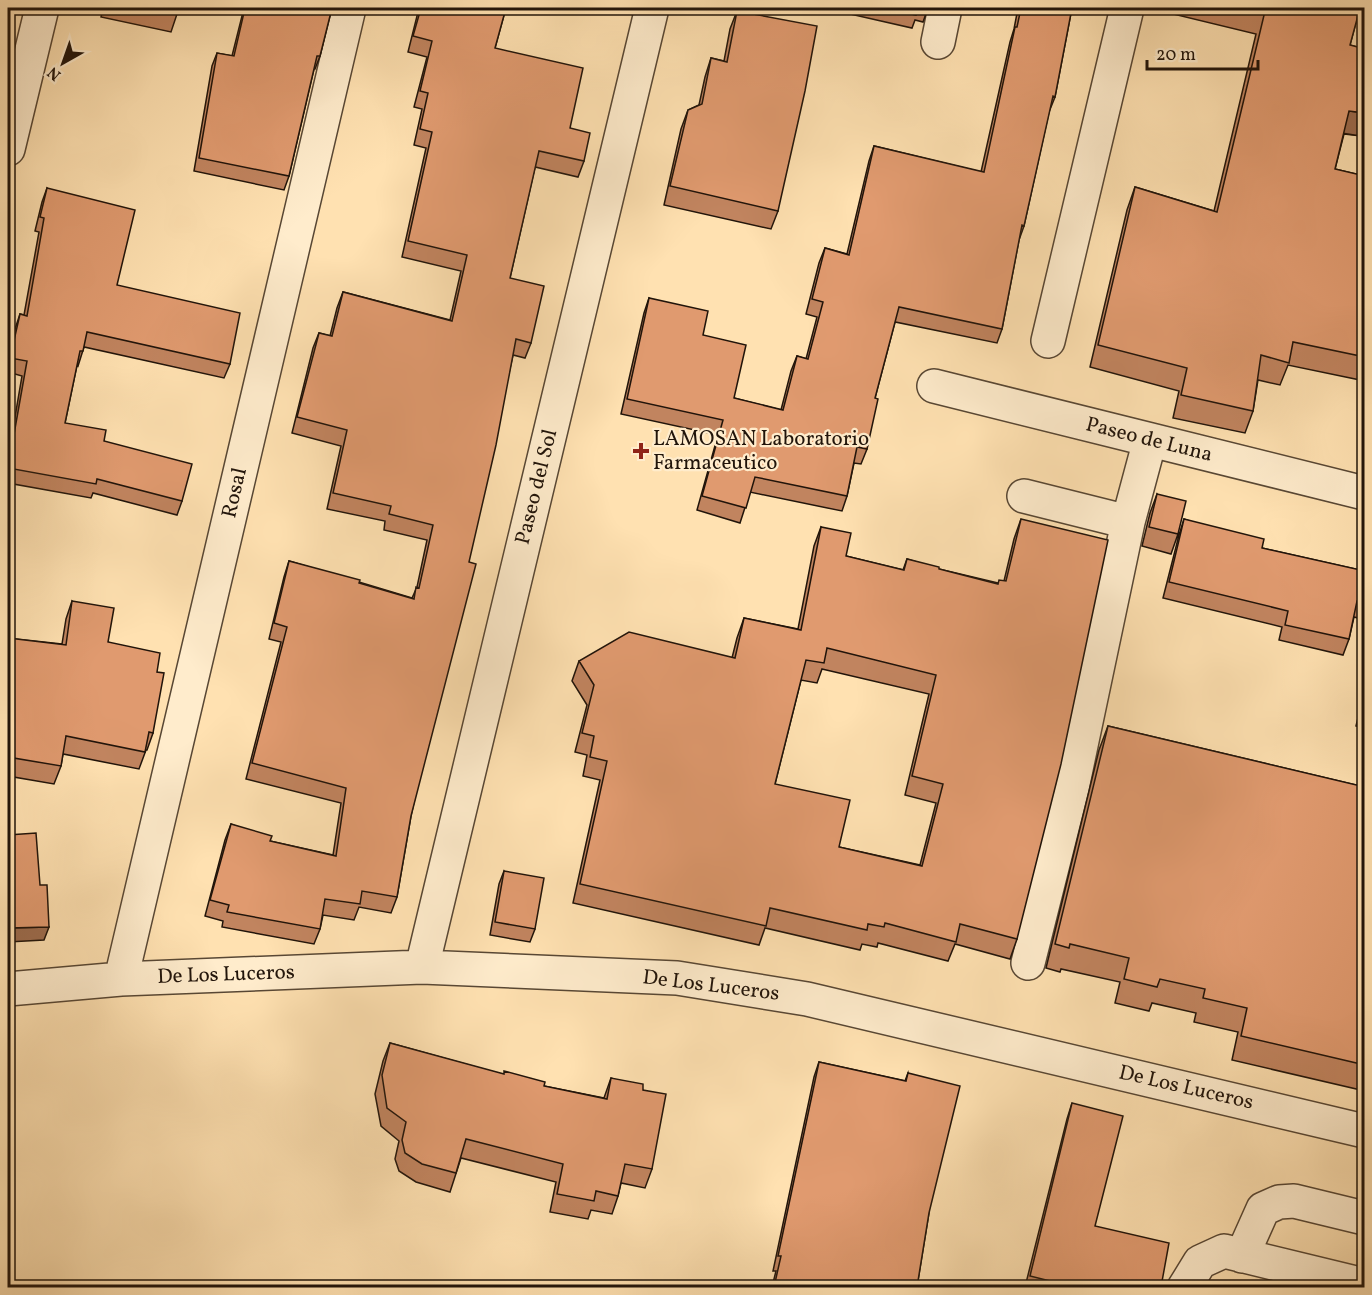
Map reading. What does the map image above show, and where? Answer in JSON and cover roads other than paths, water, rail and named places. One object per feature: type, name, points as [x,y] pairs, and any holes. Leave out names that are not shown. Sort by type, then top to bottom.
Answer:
[{"type":"street","points":[[8,149],[42,8]]},
{"type":"street","name":"Rosal","points":[[121,979],[349,8]]},
{"type":"street","name":"Paseo del Sol","points":[[422,967],[652,8]]},
{"type":"street","points":[[938,42],[945,8]]},
{"type":"street","points":[[1048,341],[1127,8]]},
{"type":"street","name":"Paseo de Luna","points":[[934,386],[1365,493]]},
{"type":"street","points":[[1028,963],[1072,788],[1128,522],[1150,440]]},
{"type":"street","points":[[1024,496],[1128,522]]},
{"type":"street","name":"De Los Luceros","points":[[8,989],[121,979],[422,967],[677,978],[807,999],[1365,1131]]},
{"type":"street","points":[[1242,1256],[1263,1209],[1279,1202],[1294,1202],[1365,1218]]},
{"type":"street","points":[[1184,1287],[1200,1262],[1224,1251],[1365,1285]]},
{"type":"place","name":"LAMOSAN Laboratorio Farmaceutico","points":[[641,451]]}]
